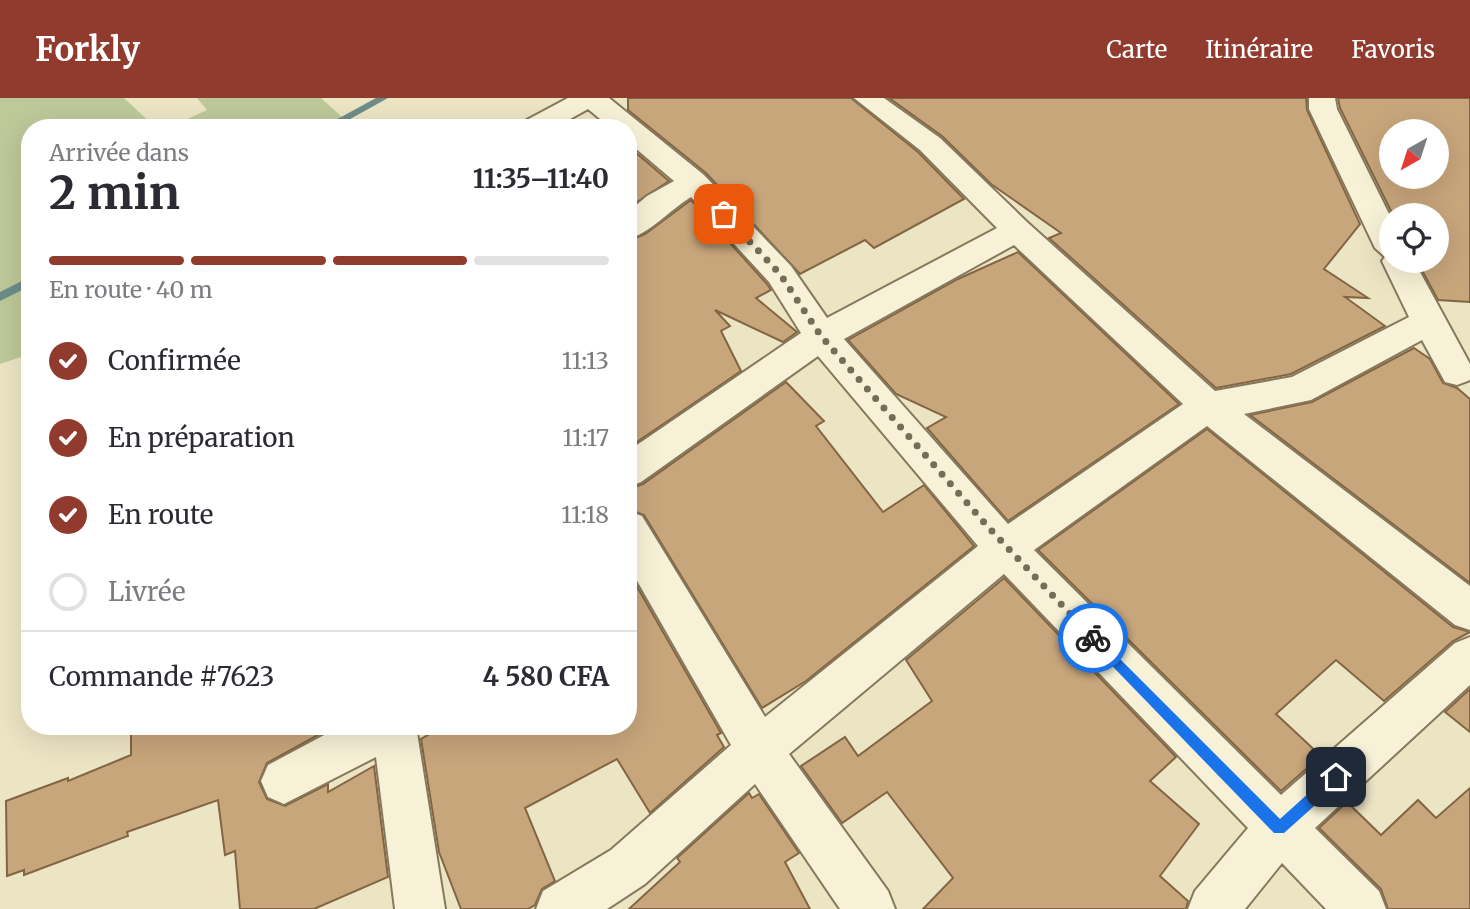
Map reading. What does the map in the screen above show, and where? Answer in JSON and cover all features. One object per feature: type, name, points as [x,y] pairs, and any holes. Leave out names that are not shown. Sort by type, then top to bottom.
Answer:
[{"type":"street","points":[[550,119],[590,98],[616,119]]},
{"type":"street","points":[[867,98],[930,144],[1017,230],[1208,406],[1470,611]]},
{"type":"street","points":[[1322,98],[1323,109],[1379,223]]},
{"type":"street","points":[[637,136],[694,182],[780,274],[821,336],[1005,548],[1361,909]]},
{"type":"street","points":[[637,221],[658,203],[694,182]]},
{"type":"street","points":[[637,465],[821,336],[1017,230]]},
{"type":"street","points":[[1404,273],[1457,372]]},
{"type":"street","points":[[561,909],[628,867],[759,750],[1005,548],[1208,406],[1299,390],[1428,322]]},
{"type":"street","points":[[637,543],[759,750],[870,909]]},
{"type":"street","points":[[1213,909],[1279,828],[1470,657]]},
{"type":"street","points":[[284,781],[371,735]]},
{"type":"street","points":[[395,735],[421,909]]},
{"type":"green space","points":[[0,98],[124,98],[146,119],[21,119],[21,357],[0,364]]},
{"type":"green space","points":[[197,98],[321,98],[344,119],[188,119],[207,110]]},
{"type":"building","points":[[628,98],[851,98],[918,152],[964,199],[874,248],[865,240],[800,274],[706,173],[628,110]]},
{"type":"building","points":[[889,98],[1306,98],[1307,110],[1360,224],[1324,269],[1368,298],[1345,297],[1385,326],[1291,374],[1216,388],[1049,238],[1061,233],[991,184],[942,136]]},
{"type":"building","points":[[1338,98],[1470,98],[1470,302],[1438,300],[1423,273],[1449,273],[1449,203],[1387,203],[1380,189],[1449,189],[1449,119],[1379,119],[1379,187],[1340,108]]},
{"type":"building","points":[[637,154],[669,181],[637,202]]},
{"type":"building","points":[[691,200],[771,290],[756,298],[797,332],[783,342],[715,310],[730,326],[721,331],[741,371],[637,442],[637,237]]},
{"type":"building","points":[[1018,252],[1179,404],[1008,521],[927,428],[946,417],[896,394],[848,340],[958,279]]},
{"type":"building","points":[[1414,348],[1430,359],[1443,383],[1457,388],[1470,399],[1470,583],[1250,415],[1312,402]]},
{"type":"building","points":[[786,382],[824,421],[816,426],[883,512],[924,485],[974,546],[806,681],[762,708],[644,515],[637,512],[637,486]]},
{"type":"building","points":[[1207,429],[1453,627],[1470,632],[1453,641],[1384,701],[1336,660],[1276,714],[1321,756],[1281,791],[1038,550]]},
{"type":"building","points":[[1004,578],[1176,757],[1150,781],[1199,824],[1160,876],[1188,901],[1186,909],[923,909],[953,878],[887,792],[842,823],[801,766],[845,737],[858,756],[932,701],[906,660]]},
{"type":"building","points":[[637,587],[721,733],[717,735],[724,747],[650,813],[617,759],[525,808],[555,881],[542,889],[535,905],[528,909],[461,909],[439,852],[421,739],[428,735],[637,735]]},
{"type":"building","points":[[1470,689],[1470,732],[1445,712]]},
{"type":"building","points":[[131,735],[318,735],[267,763],[259,782],[267,799],[285,806],[328,784],[328,792],[374,766],[388,877],[314,909],[240,909],[235,851],[225,855],[218,800],[127,832],[128,836],[24,875],[24,870],[7,876],[6,801],[68,778],[68,781],[131,755]]},
{"type":"building","points":[[1470,788],[1470,909],[1388,909],[1381,889],[1319,828],[1347,802],[1381,835],[1418,800],[1436,818]]},
{"type":"building","points":[[749,793],[752,798],[759,794],[799,853],[785,862],[810,909],[629,909],[680,862],[677,858]]},
{"type":"waterway","points":[[343,119],[383,98]]},
{"type":"waterway","points":[[0,297],[21,286]]},
{"type":"way so far","points":[[724,214],[780,274],[821,336],[1005,548],[1093,638]]},
{"type":"route","points":[[1093,638],[1279,828],[1336,777]]}]
